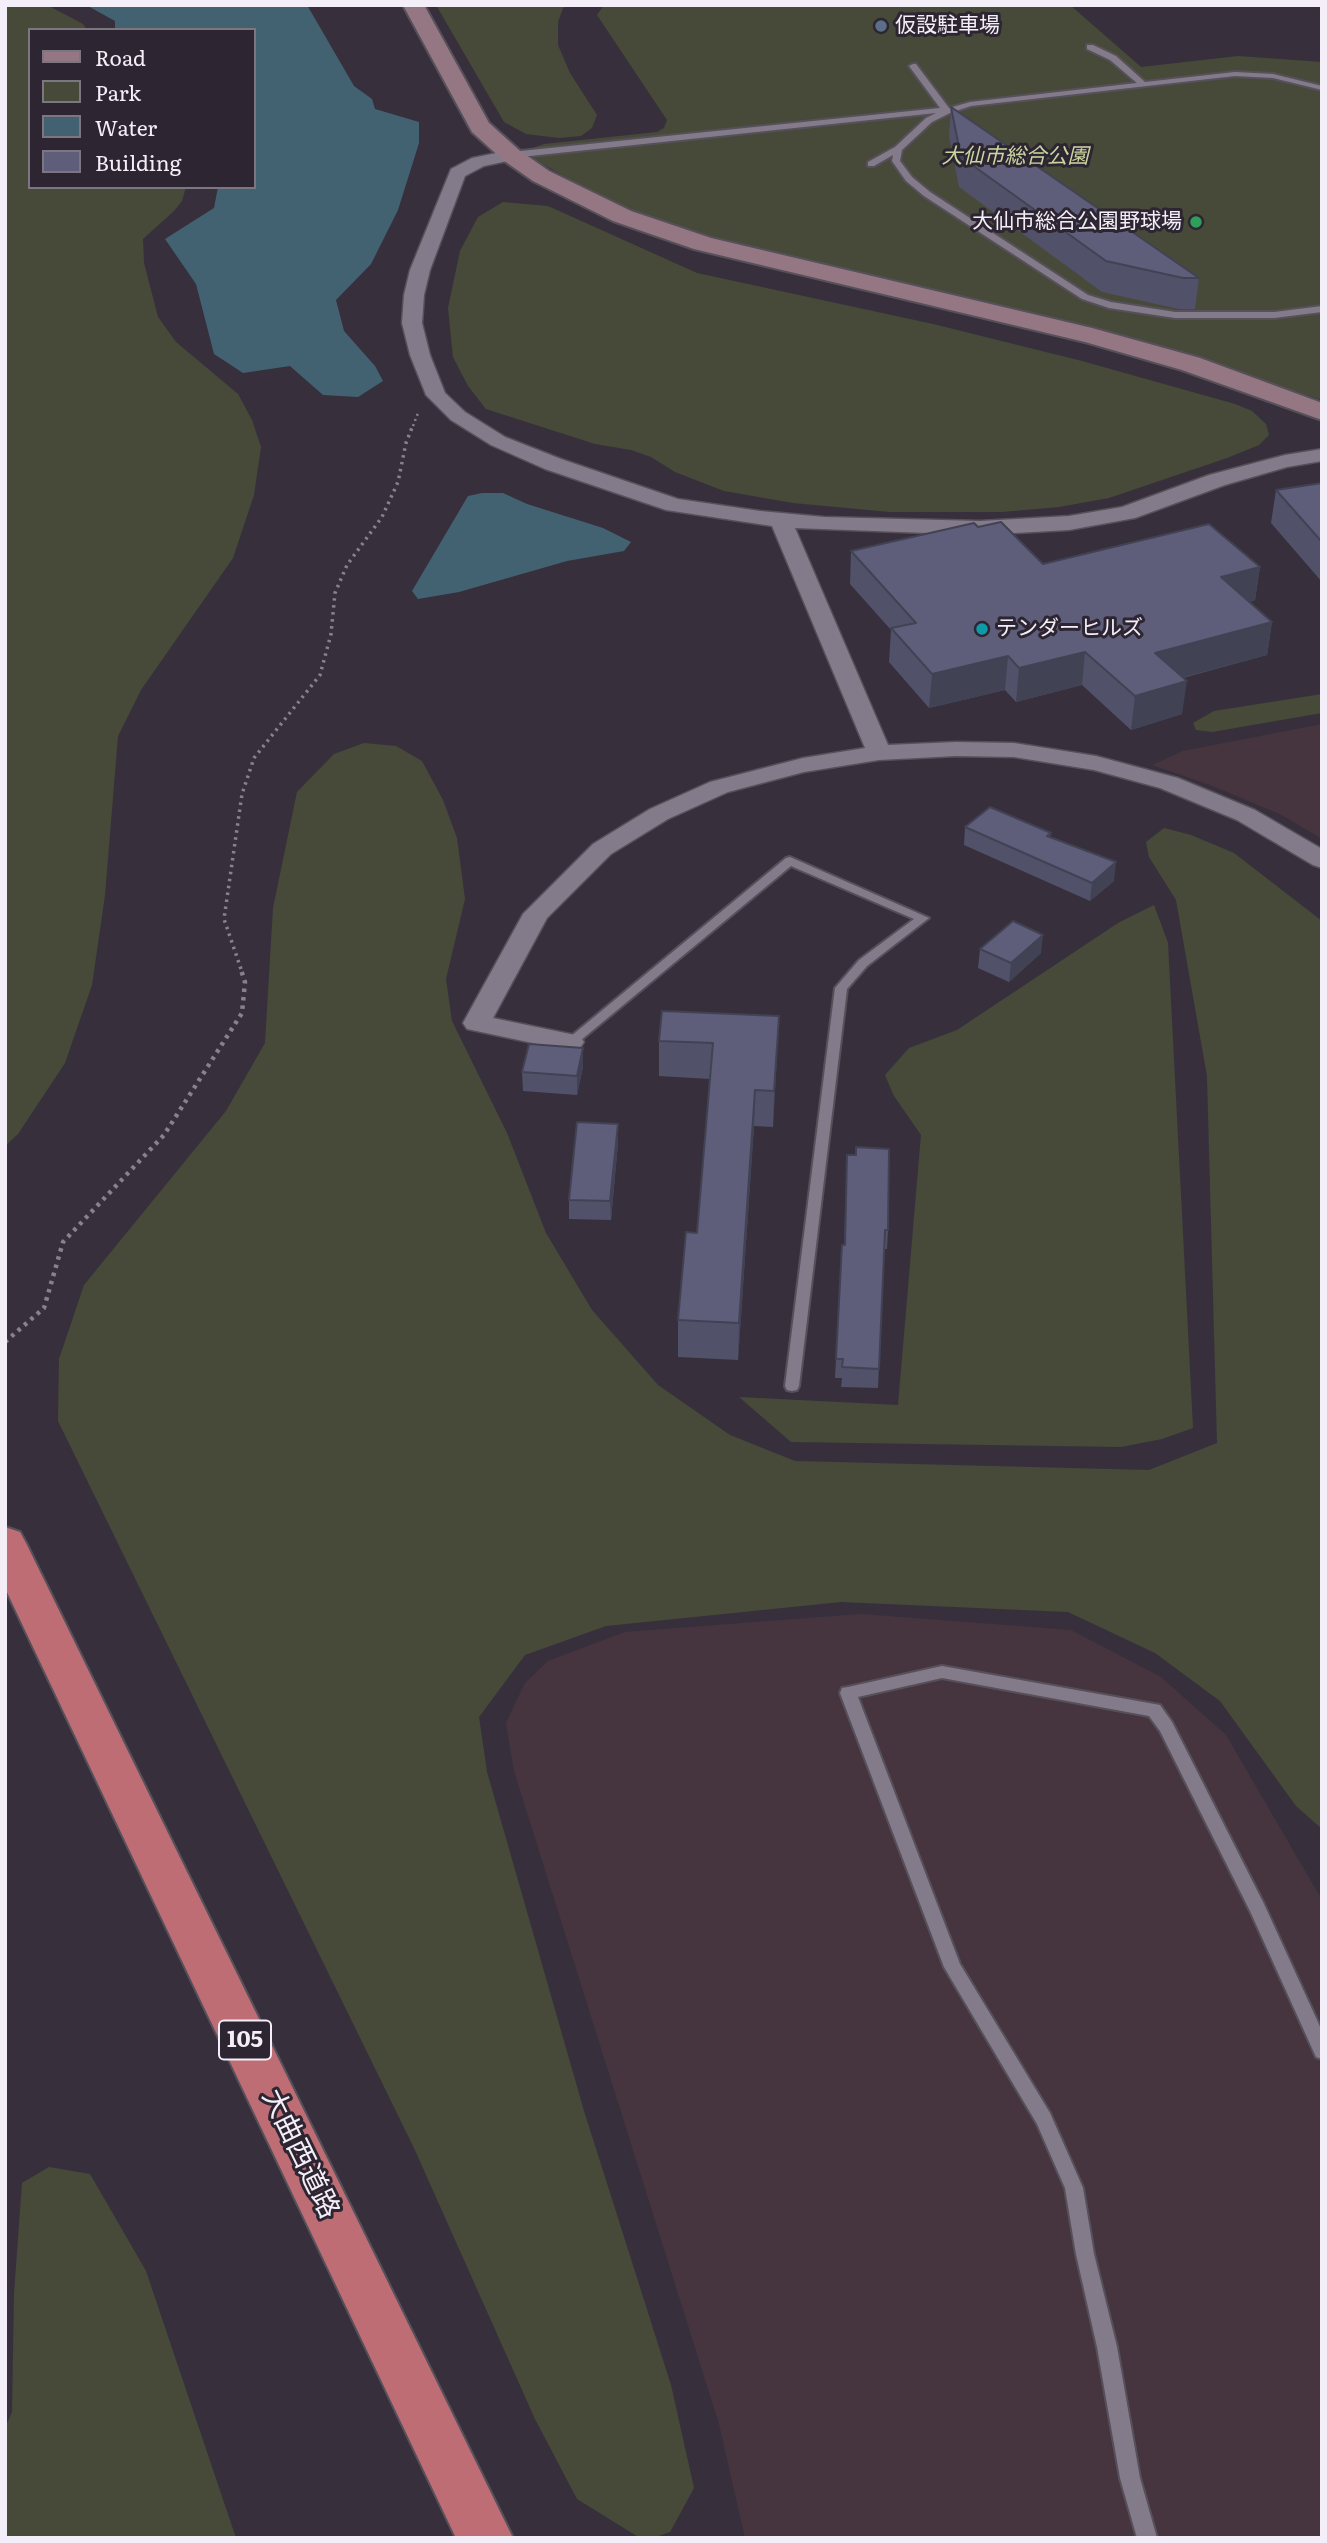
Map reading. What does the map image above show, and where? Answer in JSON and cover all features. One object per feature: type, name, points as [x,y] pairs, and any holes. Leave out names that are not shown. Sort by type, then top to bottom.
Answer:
[{"type":"highway","name":"大曲西道路","points":[[5,1543],[485,2538]]},
{"type":"street","points":[[413,5],[481,127],[510,155],[541,176],[622,216],[703,244],[1092,336],[1191,364],[1322,412]]},
{"type":"street","points":[[510,155],[478,162],[457,173],[420,270],[414,295],[412,323],[420,355],[436,395],[458,416],[498,441],[553,464],[674,505],[781,520],[980,528],[1069,523],[1127,513],[1217,481],[1285,461],[1322,455]]},
{"type":"street","points":[[781,520],[878,753]]},
{"type":"street","points":[[570,1042],[477,1023],[536,914],[602,849],[659,814],[719,786],[803,765],[878,753],[956,749],[1014,750],[1096,763],[1169,783],[1246,815],[1322,860]]},
{"type":"lane","points":[[1090,47],[1113,58],[1143,84]]},
{"type":"lane","points":[[914,66],[947,111]]},
{"type":"lane","points":[[871,164],[898,149],[917,129],[947,111],[970,104],[1254,73],[1322,88]]},
{"type":"lane","points":[[510,155],[915,111],[947,111]]},
{"type":"lane","points":[[898,149],[896,161],[909,179],[927,194],[1085,297],[1109,305],[1175,315],[1274,315],[1322,309]]},
{"type":"lane","points":[[570,1042],[790,861],[923,918],[863,963],[841,988],[792,1385]]},
{"type":"lane","points":[[1147,2538],[1130,2478],[1107,2347],[1085,2254],[1074,2188],[1044,2119],[953,1968],[848,1693],[942,1672],[1154,1710],[1166,1727],[1258,1909],[1322,2051]]},
{"type":"path","points":[[7,1342],[44,1308],[63,1242],[164,1135],[242,1013],[244,982],[224,919],[242,793],[254,758],[320,675],[331,634],[335,593],[347,565],[382,517],[398,482],[406,443],[419,411],[436,395]]},
{"type":"shaded area","points":[[1322,724],[1322,839],[1282,815],[1210,785],[1152,765],[1183,751]]},
{"type":"shaded area","points":[[861,1614],[1071,1630],[1161,1677],[1226,1735],[1322,1900],[1322,2538],[745,2538],[719,2424],[514,1771],[506,1723],[525,1683],[548,1661],[625,1632]]},
{"type":"green space","points":[[5,5],[47,5],[86,28],[28,28],[28,189],[185,189],[182,201],[174,211],[143,239],[144,263],[158,317],[176,342],[238,394],[252,420],[261,447],[254,495],[233,558],[141,690],[118,736],[105,895],[92,985],[65,1063],[18,1134],[5,1146]]},
{"type":"green space","points":[[436,5],[569,5],[563,8],[558,22],[558,45],[570,73],[597,115],[592,128],[581,136],[559,138],[526,134],[504,122]]},
{"type":"green space","name":"大仙市総合公園","points":[[604,5],[1070,5],[1141,67],[1238,56],[1322,62],[1322,400],[1173,352],[750,249],[631,210],[563,176],[536,160],[527,150],[544,144],[657,132],[664,128],[667,120],[597,15]]},
{"type":"green space","points":[[503,202],[548,206],[697,273],[933,324],[1082,361],[1235,404],[1252,411],[1266,424],[1269,435],[1259,445],[1227,458],[1109,498],[1059,507],[1002,512],[890,512],[793,503],[724,491],[675,472],[651,457],[631,450],[595,444],[486,409],[468,386],[453,357],[448,308],[460,251],[478,217]]},
{"type":"green space","points":[[1322,694],[1322,713],[1212,732],[1196,730],[1193,723],[1214,711]]},
{"type":"green space","points":[[364,743],[396,746],[422,761],[443,800],[457,838],[465,899],[446,979],[452,1021],[507,1133],[546,1233],[592,1310],[658,1385],[730,1435],[795,1461],[1149,1470],[1217,1443],[1207,1076],[1176,900],[1149,857],[1146,842],[1164,828],[1191,835],[1234,853],[1322,921],[1322,1829],[1296,1806],[1220,1701],[1155,1653],[1068,1612],[841,1602],[606,1626],[525,1655],[479,1717],[487,1772],[584,2111],[671,2385],[694,2488],[670,2532],[653,2538],[640,2538],[577,2499],[535,2419],[414,2148],[58,1421],[59,1359],[84,1285],[226,1111],[265,1043],[273,908],[297,792],[334,754]]},
{"type":"green space","points":[[1154,905],[1168,943],[1193,1428],[1162,1439],[1121,1447],[791,1442],[739,1397],[898,1405],[921,1135],[894,1096],[885,1075],[909,1048],[957,1030],[1118,923]]},
{"type":"green space","points":[[49,2167],[90,2174],[146,2271],[236,2538],[5,2538],[5,2428],[12,2412],[14,2294],[22,2183]]},
{"type":"water","points":[[86,5],[307,5],[354,86],[372,99],[375,109],[419,122],[419,143],[398,210],[371,264],[336,300],[344,331],[375,366],[383,381],[358,397],[323,395],[290,366],[243,373],[214,354],[196,284],[165,239],[214,208],[218,189],[256,189],[256,28],[115,28],[115,21]]},
{"type":"water","points":[[503,493],[527,504],[603,528],[631,542],[624,551],[567,561],[459,592],[418,599],[412,591],[468,496]]},
{"type":"building","points":[[951,107],[1199,278],[1183,278],[1106,261],[961,157]]},
{"type":"building","points":[[1322,483],[1322,542],[1276,490]]},
{"type":"building","points":[[1001,522],[1043,564],[1209,524],[1260,567],[1221,577],[1272,622],[1155,653],[1187,681],[1135,696],[1085,652],[1019,668],[1008,656],[932,674],[891,628],[916,623],[851,551],[974,523],[978,527]]},
{"type":"building","points":[[990,807],[1051,833],[1047,836],[1116,862],[1092,883],[965,827]]},
{"type":"building","points":[[1013,921],[1043,935],[1011,963],[980,949]]},
{"type":"building","points":[[662,1011],[779,1016],[774,1091],[755,1090],[739,1323],[678,1320],[686,1232],[697,1233],[713,1043],[659,1041]]},
{"type":"building","points":[[529,1044],[583,1048],[577,1076],[522,1072]]},
{"type":"building","points":[[577,1122],[618,1124],[610,1201],[569,1200]]},
{"type":"building","points":[[856,1147],[889,1149],[888,1230],[885,1230],[879,1369],[842,1367],[843,1359],[836,1359],[842,1245],[845,1245],[847,1155],[856,1155]]},
{"type":"place","name":"仮設駐車場","points":[[881,26]]},
{"type":"place","name":"大仙市総合公園野球場","points":[[1196,222]]},
{"type":"place","name":"テンダーヒルズ","points":[[982,629]]}]
